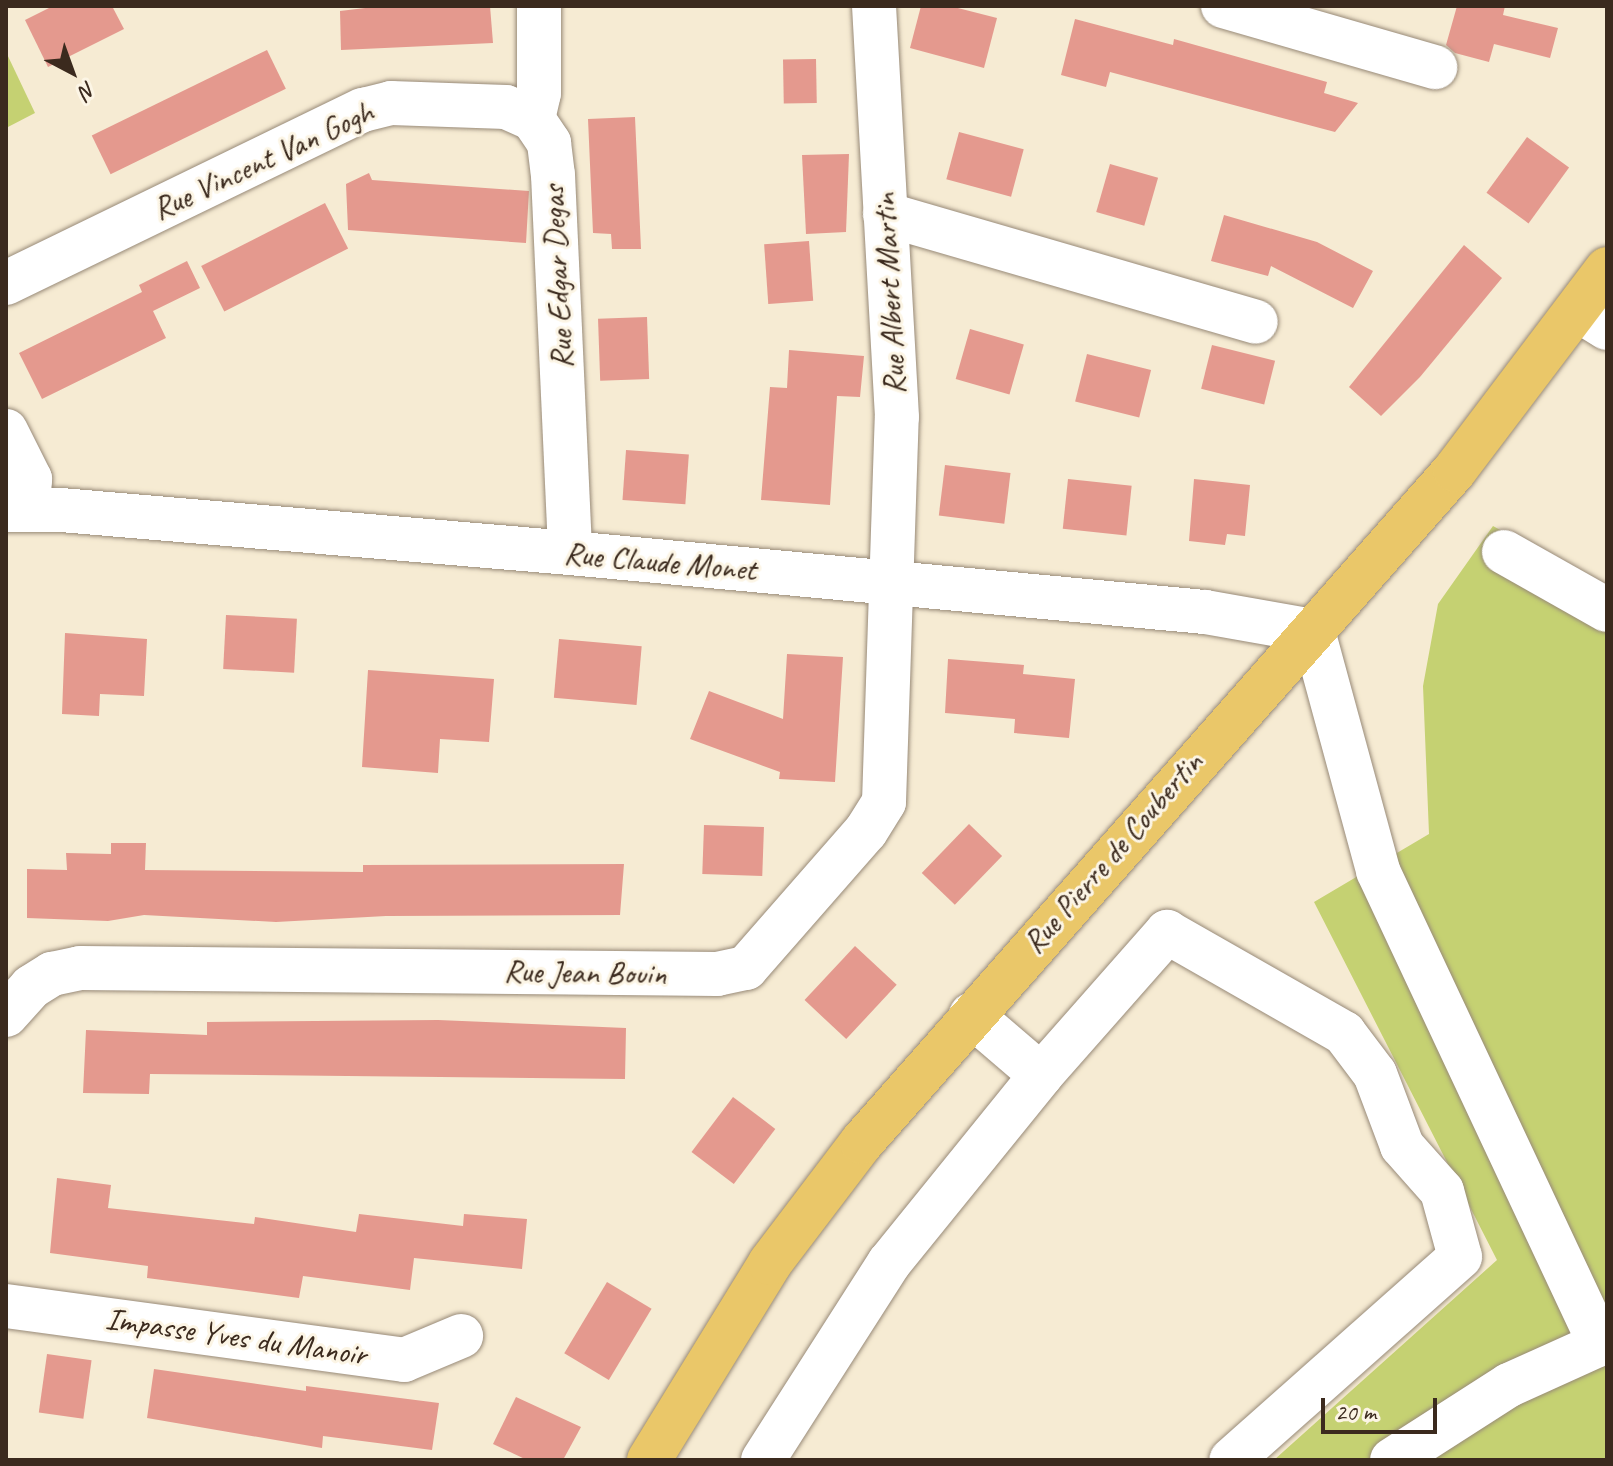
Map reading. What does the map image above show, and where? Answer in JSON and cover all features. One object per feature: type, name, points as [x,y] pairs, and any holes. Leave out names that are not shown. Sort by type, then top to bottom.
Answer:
[{"type":"main road","name":"Rue Pierre de Coubertin","points":[[649,1460],[770,1263],[862,1142],[971,1015],[1592,319],[1607,269]]},
{"type":"street","points":[[533,119],[539,93],[539,6]]},
{"type":"street","name":"Rue Albert Martin","points":[[874,6],[897,417],[890,583]]},
{"type":"street","points":[[1223,6],[1435,67]]},
{"type":"street","name":"Rue Vincent Van Gogh","points":[[6,283],[363,110],[391,103],[506,107],[533,119]]},
{"type":"street","name":"Rue Edgar Degas","points":[[533,119],[549,143],[553,175],[570,553]]},
{"type":"street","points":[[885,214],[1256,322]]},
{"type":"street","points":[[6,431],[30,479],[17,510]]},
{"type":"street","name":"Rue Claude Monet","points":[[17,510],[570,553],[1205,612],[1313,631]]},
{"type":"street","points":[[1504,552],[1607,610]]},
{"type":"street","name":"Rue Jean Bouin","points":[[6,1015],[31,987],[52,974],[80,968],[717,974],[746,968],[866,831],[884,802],[890,583]]},
{"type":"street","points":[[1313,631],[1378,871],[1604,1343],[1509,1385],[1392,1460]]},
{"type":"street","points":[[763,1460],[889,1263],[1041,1075],[1167,932],[1344,1033],[1375,1074],[1402,1146],[1442,1191],[1460,1257],[1231,1460]]},
{"type":"street","points":[[971,1015],[1041,1075]]},
{"type":"street","name":"Impasse Yves du Manoir","points":[[6,1306],[404,1360],[461,1336]]},
{"type":"green space","points":[[6,52],[35,113],[6,128]]},
{"type":"green space","points":[[1493,526],[1607,589],[1607,1460],[1274,1460],[1497,1260],[1314,902],[1429,834],[1423,686],[1438,604]]},
{"type":"building","points":[[53,6],[112,6],[124,29],[48,67],[25,20]]},
{"type":"building","points":[[382,6],[490,6],[493,43],[341,50],[340,11]]},
{"type":"building","points":[[921,6],[950,6],[997,18],[984,68],[910,48]]},
{"type":"building","points":[[1457,6],[1505,6],[1503,15],[1558,28],[1550,58],[1494,44],[1489,62],[1455,53],[1446,45]]},
{"type":"building","points":[[1075,19],[1173,45],[1174,39],[1327,82],[1324,93],[1358,103],[1335,132],[1110,72],[1106,87],[1061,75]]},
{"type":"building","points":[[267,50],[286,89],[111,174],[92,135]]},
{"type":"building","points":[[816,59],[817,103],[784,104],[783,60]]},
{"type":"building","points":[[635,117],[641,249],[612,249],[611,234],[593,233],[588,119]]},
{"type":"building","points":[[959,132],[1024,149],[1011,197],[946,179]]},
{"type":"building","points":[[1527,137],[1569,168],[1529,223],[1486,193]]},
{"type":"building","points":[[849,154],[846,232],[806,234],[802,155]]},
{"type":"building","points":[[1110,164],[1158,178],[1144,226],[1096,212]]},
{"type":"building","points":[[369,173],[372,180],[529,191],[526,243],[348,230],[346,184]]},
{"type":"building","points":[[325,203],[348,248],[224,312],[201,266]]},
{"type":"building","points":[[1224,215],[1317,242],[1373,271],[1353,308],[1271,266],[1268,276],[1211,261]]},
{"type":"building","points":[[809,241],[813,301],[768,304],[764,244]]},
{"type":"building","points":[[1464,245],[1502,278],[1420,377],[1381,416],[1349,387]]},
{"type":"building","points":[[187,261],[200,288],[153,311],[166,338],[42,399],[19,353],[142,292],[139,285]]},
{"type":"building","points":[[647,317],[649,379],[600,381],[598,319]]},
{"type":"building","points":[[970,329],[1024,344],[1009,394],[956,379]]},
{"type":"building","points":[[1212,345],[1275,361],[1264,404],[1201,389]]},
{"type":"building","points":[[789,350],[864,356],[860,397],[837,396],[830,505],[761,500],[770,387],[787,388]]},
{"type":"building","points":[[1087,354],[1151,370],[1139,418],[1075,402]]},
{"type":"building","points":[[626,450],[689,454],[685,504],[623,500]]},
{"type":"building","points":[[945,465],[1011,473],[1004,524],[939,516]]},
{"type":"building","points":[[1068,479],[1132,486],[1126,535],[1063,529]]},
{"type":"building","points":[[1194,479],[1250,485],[1245,536],[1227,534],[1225,545],[1189,541]]},
{"type":"building","points":[[226,615],[297,619],[294,673],[223,669]]},
{"type":"building","points":[[65,633],[147,639],[144,696],[100,694],[99,716],[62,714]]},
{"type":"building","points":[[559,639],[642,646],[637,705],[554,698]]},
{"type":"building","points":[[787,654],[843,657],[835,782],[779,779],[780,772],[690,739],[709,691],[783,719]]},
{"type":"building","points":[[948,659],[1024,665],[1023,674],[1075,679],[1069,738],[1014,733],[1015,719],[945,713]]},
{"type":"building","points":[[368,670],[494,679],[489,742],[440,739],[438,773],[362,767]]},
{"type":"building","points":[[969,824],[1002,856],[955,905],[922,873]]},
{"type":"building","points":[[704,825],[764,827],[762,876],[702,874]]},
{"type":"building","points":[[111,843],[146,843],[145,870],[363,872],[363,865],[624,864],[620,915],[386,916],[276,922],[144,915],[108,921],[27,918],[27,869],[67,870],[66,853],[111,854]]},
{"type":"building","points":[[855,946],[897,985],[846,1039],[805,1000]]},
{"type":"building","points":[[438,1020],[626,1028],[625,1079],[150,1074],[149,1094],[83,1093],[86,1030],[207,1035],[207,1022]]},
{"type":"building","points":[[733,1097],[775,1129],[734,1184],[691,1152]]},
{"type":"building","points":[[57,1178],[111,1185],[108,1208],[254,1224],[255,1217],[356,1232],[359,1214],[463,1226],[464,1214],[527,1219],[522,1269],[414,1258],[410,1290],[303,1276],[299,1298],[147,1278],[148,1266],[50,1253]]},
{"type":"building","points":[[607,1282],[652,1309],[609,1380],[564,1353]]},
{"type":"building","points":[[47,1354],[92,1360],[83,1419],[39,1412]]},
{"type":"building","points":[[154,1369],[306,1391],[306,1386],[439,1403],[432,1450],[323,1436],[322,1448],[147,1418]]},
{"type":"building","points":[[516,1397],[581,1427],[563,1460],[527,1460],[493,1444]]}]
